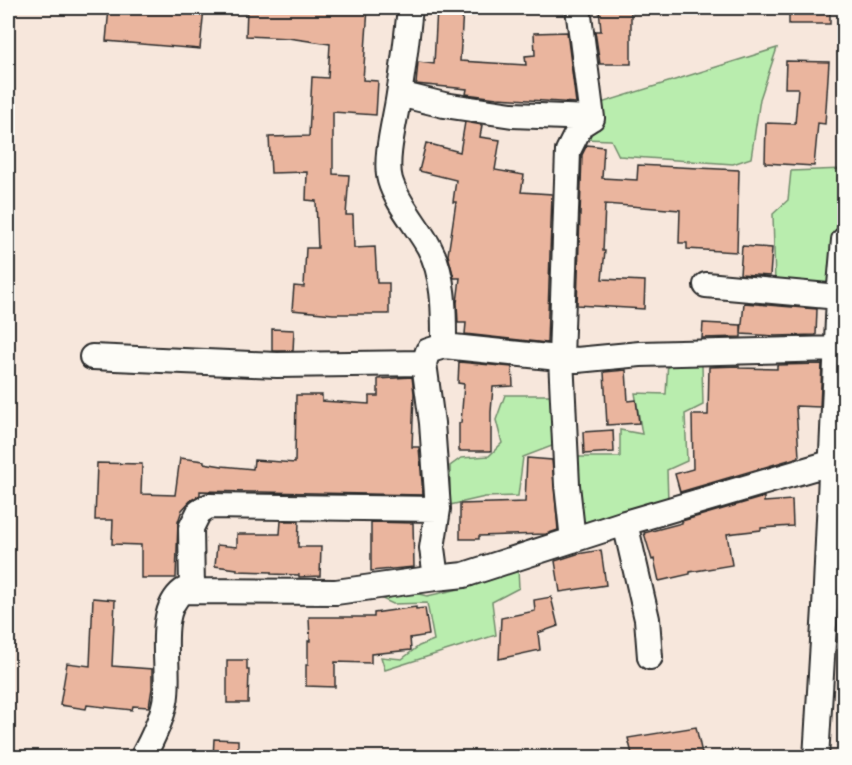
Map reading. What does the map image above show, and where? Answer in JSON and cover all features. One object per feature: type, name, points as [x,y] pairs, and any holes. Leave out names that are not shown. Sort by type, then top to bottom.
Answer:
[{"type":"street","points":[[410,8],[390,146],[390,179],[405,209],[430,249],[440,280],[444,312],[444,346]]},
{"type":"street","points":[[578,8],[592,118]]},
{"type":"street","points":[[399,94],[444,105],[512,115],[592,118]]},
{"type":"street","points":[[573,540],[567,485],[561,358],[568,151],[581,125],[592,118]]},
{"type":"street","points":[[816,758],[835,593],[830,463],[839,404],[836,349],[844,240]]},
{"type":"street","points":[[706,285],[839,297]]},
{"type":"street","points":[[436,578],[432,548],[438,509],[432,423],[424,363],[428,351],[444,346],[577,360],[640,354],[836,349]]},
{"type":"street","points":[[92,357],[277,365],[424,363]]},
{"type":"street","points":[[142,758],[152,740],[166,700],[166,629],[171,605],[176,596],[183,591],[336,592],[464,574],[625,523],[830,463]]},
{"type":"street","points":[[192,590],[191,528],[199,512],[209,506],[438,509]]},
{"type":"street","points":[[625,523],[646,619],[650,657]]},
{"type":"green space","points":[[777,48],[760,99],[751,158],[733,164],[619,156],[611,140],[584,139],[601,103]]},
{"type":"green space","points":[[843,169],[830,290],[775,284],[773,214],[788,200],[791,171]]},
{"type":"green space","points":[[668,360],[702,365],[703,405],[685,414],[687,461],[667,470],[668,502],[580,527],[578,457],[620,457],[620,430],[642,434],[635,393],[666,394]]},
{"type":"green space","points":[[505,395],[553,395],[552,446],[523,457],[518,496],[485,497],[450,505],[450,466],[461,458],[489,456],[502,443],[496,420]]},
{"type":"green space","points":[[518,569],[519,588],[492,602],[496,635],[385,670],[381,657],[402,659],[419,646],[434,640],[427,603],[393,604],[378,597],[402,590],[427,596],[473,586],[490,573]]},
{"type":"building","points":[[109,8],[204,8],[200,49],[106,41]]},
{"type":"building","points":[[247,8],[368,8],[363,80],[378,81],[376,115],[333,112],[333,174],[349,175],[346,215],[353,215],[354,248],[375,247],[377,283],[389,283],[389,314],[333,314],[292,310],[294,286],[304,287],[306,248],[318,248],[316,201],[306,200],[307,172],[271,173],[269,137],[309,136],[312,77],[328,78],[330,44],[288,38],[246,36]]},
{"type":"building","points":[[437,8],[463,8],[460,61],[526,65],[525,56],[535,55],[534,33],[567,32],[576,103],[497,98],[466,94],[467,89],[416,84],[418,62],[434,64]]},
{"type":"building","points":[[599,8],[631,8],[631,64],[600,64],[595,31],[601,31]]},
{"type":"building","points":[[789,8],[830,8],[830,24],[789,24]]},
{"type":"building","points":[[786,61],[829,62],[825,124],[818,123],[814,166],[765,163],[766,123],[795,124],[798,88],[785,88]]},
{"type":"building","points":[[465,122],[482,125],[480,137],[500,140],[495,170],[524,175],[521,192],[552,194],[547,343],[465,334],[466,323],[458,323],[457,303],[460,278],[454,278],[448,255],[456,202],[453,202],[456,180],[419,171],[426,143],[460,152]]},
{"type":"building","points":[[587,145],[604,147],[602,178],[637,180],[638,165],[739,170],[737,252],[687,249],[687,243],[679,243],[680,210],[605,204],[603,251],[605,251],[602,279],[645,281],[644,309],[577,305],[582,155]]},
{"type":"building","points":[[742,246],[772,248],[770,276],[740,274]]},
{"type":"building","points":[[744,303],[817,309],[816,335],[741,334]]},
{"type":"building","points":[[703,323],[741,325],[741,337],[702,338]]},
{"type":"building","points":[[272,329],[294,330],[293,351],[272,351]]},
{"type":"building","points":[[459,362],[512,367],[513,386],[493,387],[491,451],[459,451],[459,423],[461,423],[464,384],[458,383]]},
{"type":"building","points":[[822,364],[820,407],[796,406],[799,457],[680,492],[675,474],[693,469],[692,415],[708,415],[709,367],[739,366],[739,368],[777,369],[777,365]]},
{"type":"building","points":[[626,370],[628,401],[636,400],[639,423],[607,425],[604,372]]},
{"type":"building","points":[[412,377],[414,393],[412,447],[419,447],[423,495],[200,491],[200,495],[191,500],[182,510],[178,522],[176,578],[141,578],[141,545],[112,544],[113,520],[95,520],[97,463],[142,464],[141,494],[175,495],[180,458],[253,469],[254,460],[295,463],[296,395],[322,395],[322,401],[369,404],[369,396],[378,396],[378,379]]},
{"type":"building","points":[[613,430],[614,452],[584,454],[583,432]]},
{"type":"building","points":[[527,458],[552,460],[558,530],[546,534],[479,536],[479,539],[460,539],[460,504],[525,502]]},
{"type":"building","points":[[764,497],[764,502],[792,500],[793,526],[761,528],[761,530],[727,534],[732,565],[690,572],[690,574],[659,581],[644,533]]},
{"type":"building","points":[[281,521],[299,521],[298,547],[321,547],[320,576],[299,577],[299,575],[271,574],[271,572],[237,571],[237,569],[215,566],[217,545],[237,547],[237,534],[280,534]]},
{"type":"building","points":[[371,522],[413,523],[414,567],[371,571]]},
{"type":"building","points":[[601,550],[606,585],[560,592],[555,561]]},
{"type":"building","points":[[551,597],[558,626],[538,633],[540,650],[499,659],[501,618],[535,611],[534,600]]},
{"type":"building","points":[[93,598],[115,600],[112,666],[152,669],[149,707],[133,706],[132,710],[87,705],[86,709],[60,705],[67,663],[90,666]]},
{"type":"building","points":[[416,607],[416,609],[425,608],[429,635],[410,638],[411,650],[371,654],[371,663],[335,662],[335,687],[306,686],[308,641],[310,641],[309,617],[374,617],[374,613]]},
{"type":"building","points":[[227,660],[247,660],[248,703],[227,703]]},
{"type":"building","points":[[696,727],[703,758],[633,758],[628,738]]},
{"type":"building","points":[[214,739],[238,740],[238,758],[213,758]]}]
